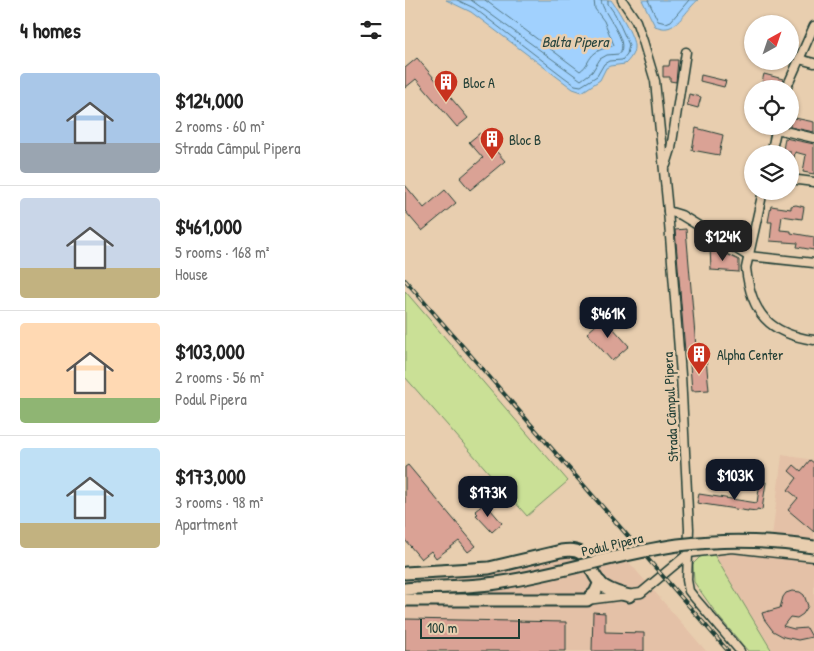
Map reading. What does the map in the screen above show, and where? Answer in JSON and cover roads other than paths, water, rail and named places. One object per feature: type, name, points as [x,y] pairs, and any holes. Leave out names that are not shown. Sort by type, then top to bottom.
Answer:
[{"type":"main road","name":"Podul Pipera","points":[[409,588],[466,586],[502,582],[699,542],[755,540],[814,546]]},
{"type":"main road","points":[[405,573],[489,568],[561,550],[571,550],[585,555],[600,582],[615,592],[629,596]]},
{"type":"main road","points":[[405,600],[587,600],[595,593],[600,582]]},
{"type":"street","name":"Strada Câmpul Pipera","points":[[622,0],[636,21],[653,71],[668,211],[681,374],[689,529],[687,580],[689,591],[740,651]]},
{"type":"street","points":[[814,26],[799,59],[814,63]]},
{"type":"street","points":[[664,170],[671,150],[686,52]]},
{"type":"street","points":[[799,134],[814,138]]},
{"type":"street","points":[[799,180],[814,182]]},
{"type":"street","points":[[761,200],[747,268],[748,281],[758,311],[766,321],[786,334],[814,340]]},
{"type":"street","points":[[668,211],[681,215],[748,256],[814,263]]},
{"type":"street","points":[[587,600],[641,593],[689,553],[732,548],[814,557]]},
{"type":"water","name":"Balta Pipera","points":[[446,0],[611,0],[632,37],[634,42],[633,52],[625,64],[606,68],[600,80],[582,92],[573,89],[471,12]]},
{"type":"water","points":[[642,0],[698,0],[679,21],[671,27],[664,28],[655,26]]},
{"type":"railway","points":[[405,280],[728,651]]},
{"type":"place","name":"Bloc A","points":[[446,103]]},
{"type":"place","name":"Bloc B","points":[[492,160]]},
{"type":"place","name":"Alpha Center","points":[[699,375]]}]
